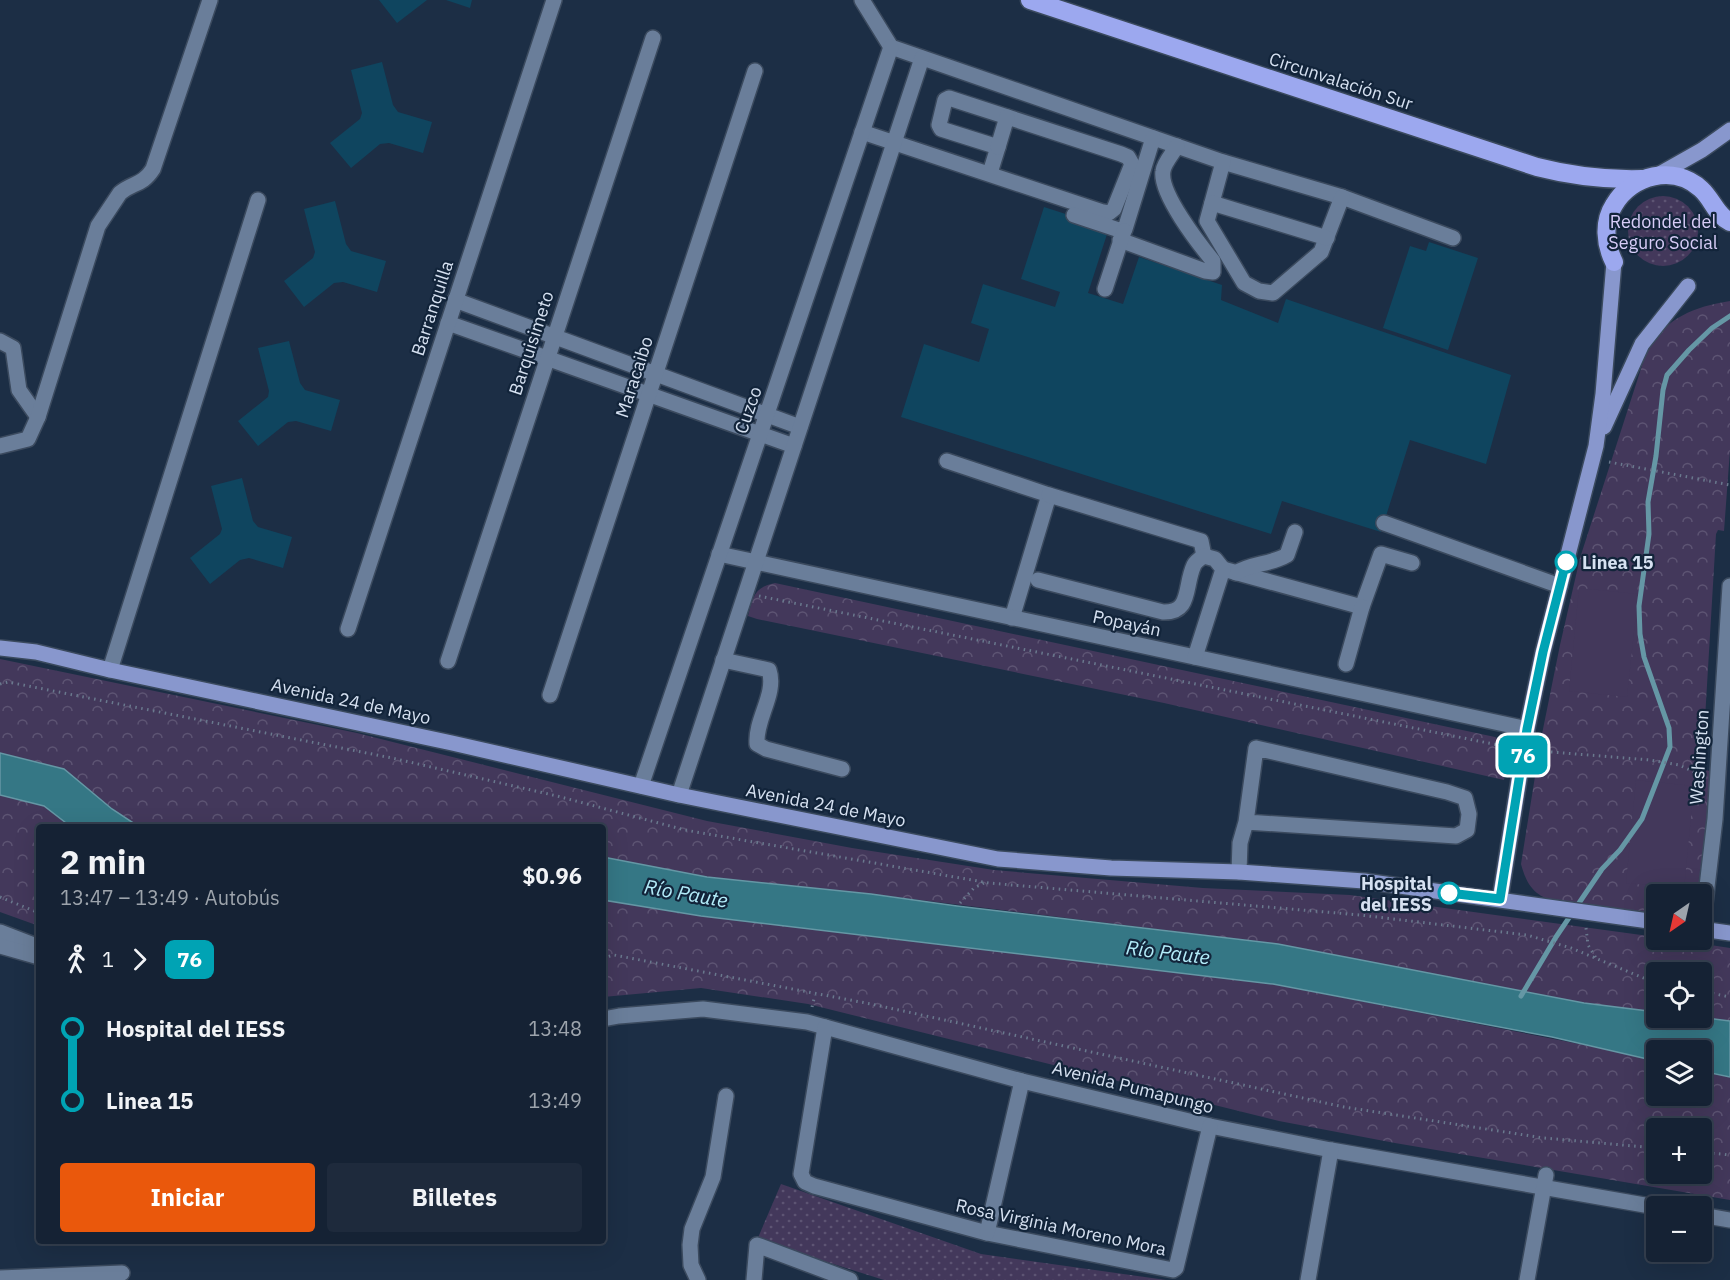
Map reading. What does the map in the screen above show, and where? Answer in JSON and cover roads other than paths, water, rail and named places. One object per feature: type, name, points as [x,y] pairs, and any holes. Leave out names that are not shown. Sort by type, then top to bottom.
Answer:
[{"type":"highway","name":"Circunvalación Sur","points":[[1030,0],[1530,165],[1574,176],[1610,180],[1649,177]]},
{"type":"highway","points":[[1614,262],[1606,240],[1606,225],[1611,210],[1618,197],[1629,186],[1649,177],[1665,175],[1683,178],[1699,187],[1724,215]]},
{"type":"main road","points":[[1649,177],[1702,150],[1730,130]]},
{"type":"main road","points":[[1500,899],[1527,729],[1543,652],[1594,452],[1606,371],[1614,262]]},
{"type":"main road","points":[[1594,452],[1642,344],[1688,286]]},
{"type":"main road","name":"Avenida 24 de Mayo","points":[[0,648],[36,652],[679,795],[998,858],[1111,867],[1239,872],[1364,881],[1646,921]]},
{"type":"main road","points":[[1712,930],[1730,933]]},
{"type":"street","points":[[0,446],[28,439],[38,417],[98,226],[120,193],[140,184],[148,178],[153,169],[210,0]]},
{"type":"street","name":"Barranquilla","points":[[348,629],[554,0]]},
{"type":"street","points":[[862,0],[891,47],[1223,162],[1342,197],[1453,238]]},
{"type":"street","name":"Barquisimeto","points":[[448,661],[653,38]]},
{"type":"street","name":"Cuzco","points":[[641,786],[891,47]]},
{"type":"street","points":[[679,795],[922,58]]},
{"type":"street","name":"Maracaibo","points":[[550,695],[754,71]]},
{"type":"street","points":[[862,132],[1109,213],[1114,209],[1132,164],[1128,157],[949,98],[945,100],[939,124],[941,129],[998,147]]},
{"type":"street","points":[[990,174],[1007,117]]},
{"type":"street","points":[[1105,289],[1153,138]]},
{"type":"street","points":[[1074,214],[1119,230],[1123,234],[1205,271],[1213,272],[1214,261],[1190,233],[1165,188],[1163,171],[1177,146]]},
{"type":"street","points":[[1223,162],[1207,221],[1244,283],[1259,291],[1273,293],[1322,252],[1342,197]]},
{"type":"street","points":[[110,670],[258,200]]},
{"type":"street","points":[[1212,203],[1327,238]]},
{"type":"street","points":[[455,300],[800,427]]},
{"type":"street","points":[[447,323],[794,446]]},
{"type":"street","points":[[0,341],[13,348],[19,390],[38,417]]},
{"type":"street","points":[[947,461],[1049,495],[1201,540],[1204,555]]},
{"type":"street","points":[[1012,618],[1049,495]]},
{"type":"street","points":[[1384,523],[1560,586]]},
{"type":"street","points":[[1229,571],[1263,564],[1287,555],[1295,532]]},
{"type":"street","name":"Popayán","points":[[719,554],[1527,729]]},
{"type":"street","points":[[1346,664],[1362,607],[1381,554],[1412,563]]},
{"type":"street","points":[[1204,555],[1215,559],[1229,571],[1362,607]]},
{"type":"street","points":[[1038,580],[1163,612],[1174,612],[1182,607],[1194,564],[1204,555]]},
{"type":"street","points":[[1195,657],[1229,571]]},
{"type":"street","name":"Washington","points":[[1710,884],[1722,821],[1717,782],[1724,766],[1730,586]]},
{"type":"street","points":[[723,660],[769,670],[772,681],[756,733],[757,744],[766,749],[842,769]]},
{"type":"street","points":[[1239,872],[1239,843],[1246,822],[1256,748],[1447,792],[1466,798],[1469,814],[1467,830],[1456,836],[1246,822]]},
{"type":"street","points":[[0,932],[36,946]]},
{"type":"street","points":[[0,946],[36,956]]},
{"type":"street","name":"Avenida Pumapungo","points":[[606,1018],[704,1009],[807,1022],[1022,1081],[1210,1126],[1331,1150],[1545,1181],[1646,1199]]},
{"type":"street","name":"Rosa Virginia Moreno Mora","points":[[825,1027],[801,1174],[805,1182],[987,1233],[1173,1270],[1176,1268],[1210,1126]]},
{"type":"street","points":[[987,1233],[1022,1081]]},
{"type":"street","points":[[698,1280],[691,1265],[692,1229],[713,1177],[726,1096]]},
{"type":"street","points":[[1308,1280],[1331,1150]]},
{"type":"street","points":[[1527,1280],[1545,1181]]},
{"type":"street","points":[[1712,1212],[1730,1220]]},
{"type":"street","points":[[754,1280],[757,1245],[850,1280]]},
{"type":"street","points":[[0,1278],[122,1273]]},
{"type":"water","points":[[0,753],[64,769],[112,809],[135,824],[67,824],[44,806],[0,795]]},
{"type":"water","name":"Río Paute","points":[[606,858],[707,877],[871,894],[1278,944],[1584,1003],[1646,1011],[1646,1028],[1712,1028],[1712,1019],[1730,1021],[1730,1077],[1712,1073],[1712,1040],[1646,1040],[1646,1059],[1552,1037],[1273,984],[701,916],[606,900]]},
{"type":"waterway","points":[[1521,996],[1556,937],[1602,869],[1620,850],[1642,819],[1670,747],[1669,728],[1644,657],[1639,606],[1649,534],[1648,502],[1656,456],[1663,390],[1667,375],[1689,350],[1712,328],[1730,316]]},
{"type":"place","name":"Linea 15","points":[[1566,562]]},
{"type":"place","name":"Hospital del IESS","points":[[1449,893]]},
{"type":"park label","name":"Redondel del Seguro Social","points":[[1663,231]]}]
